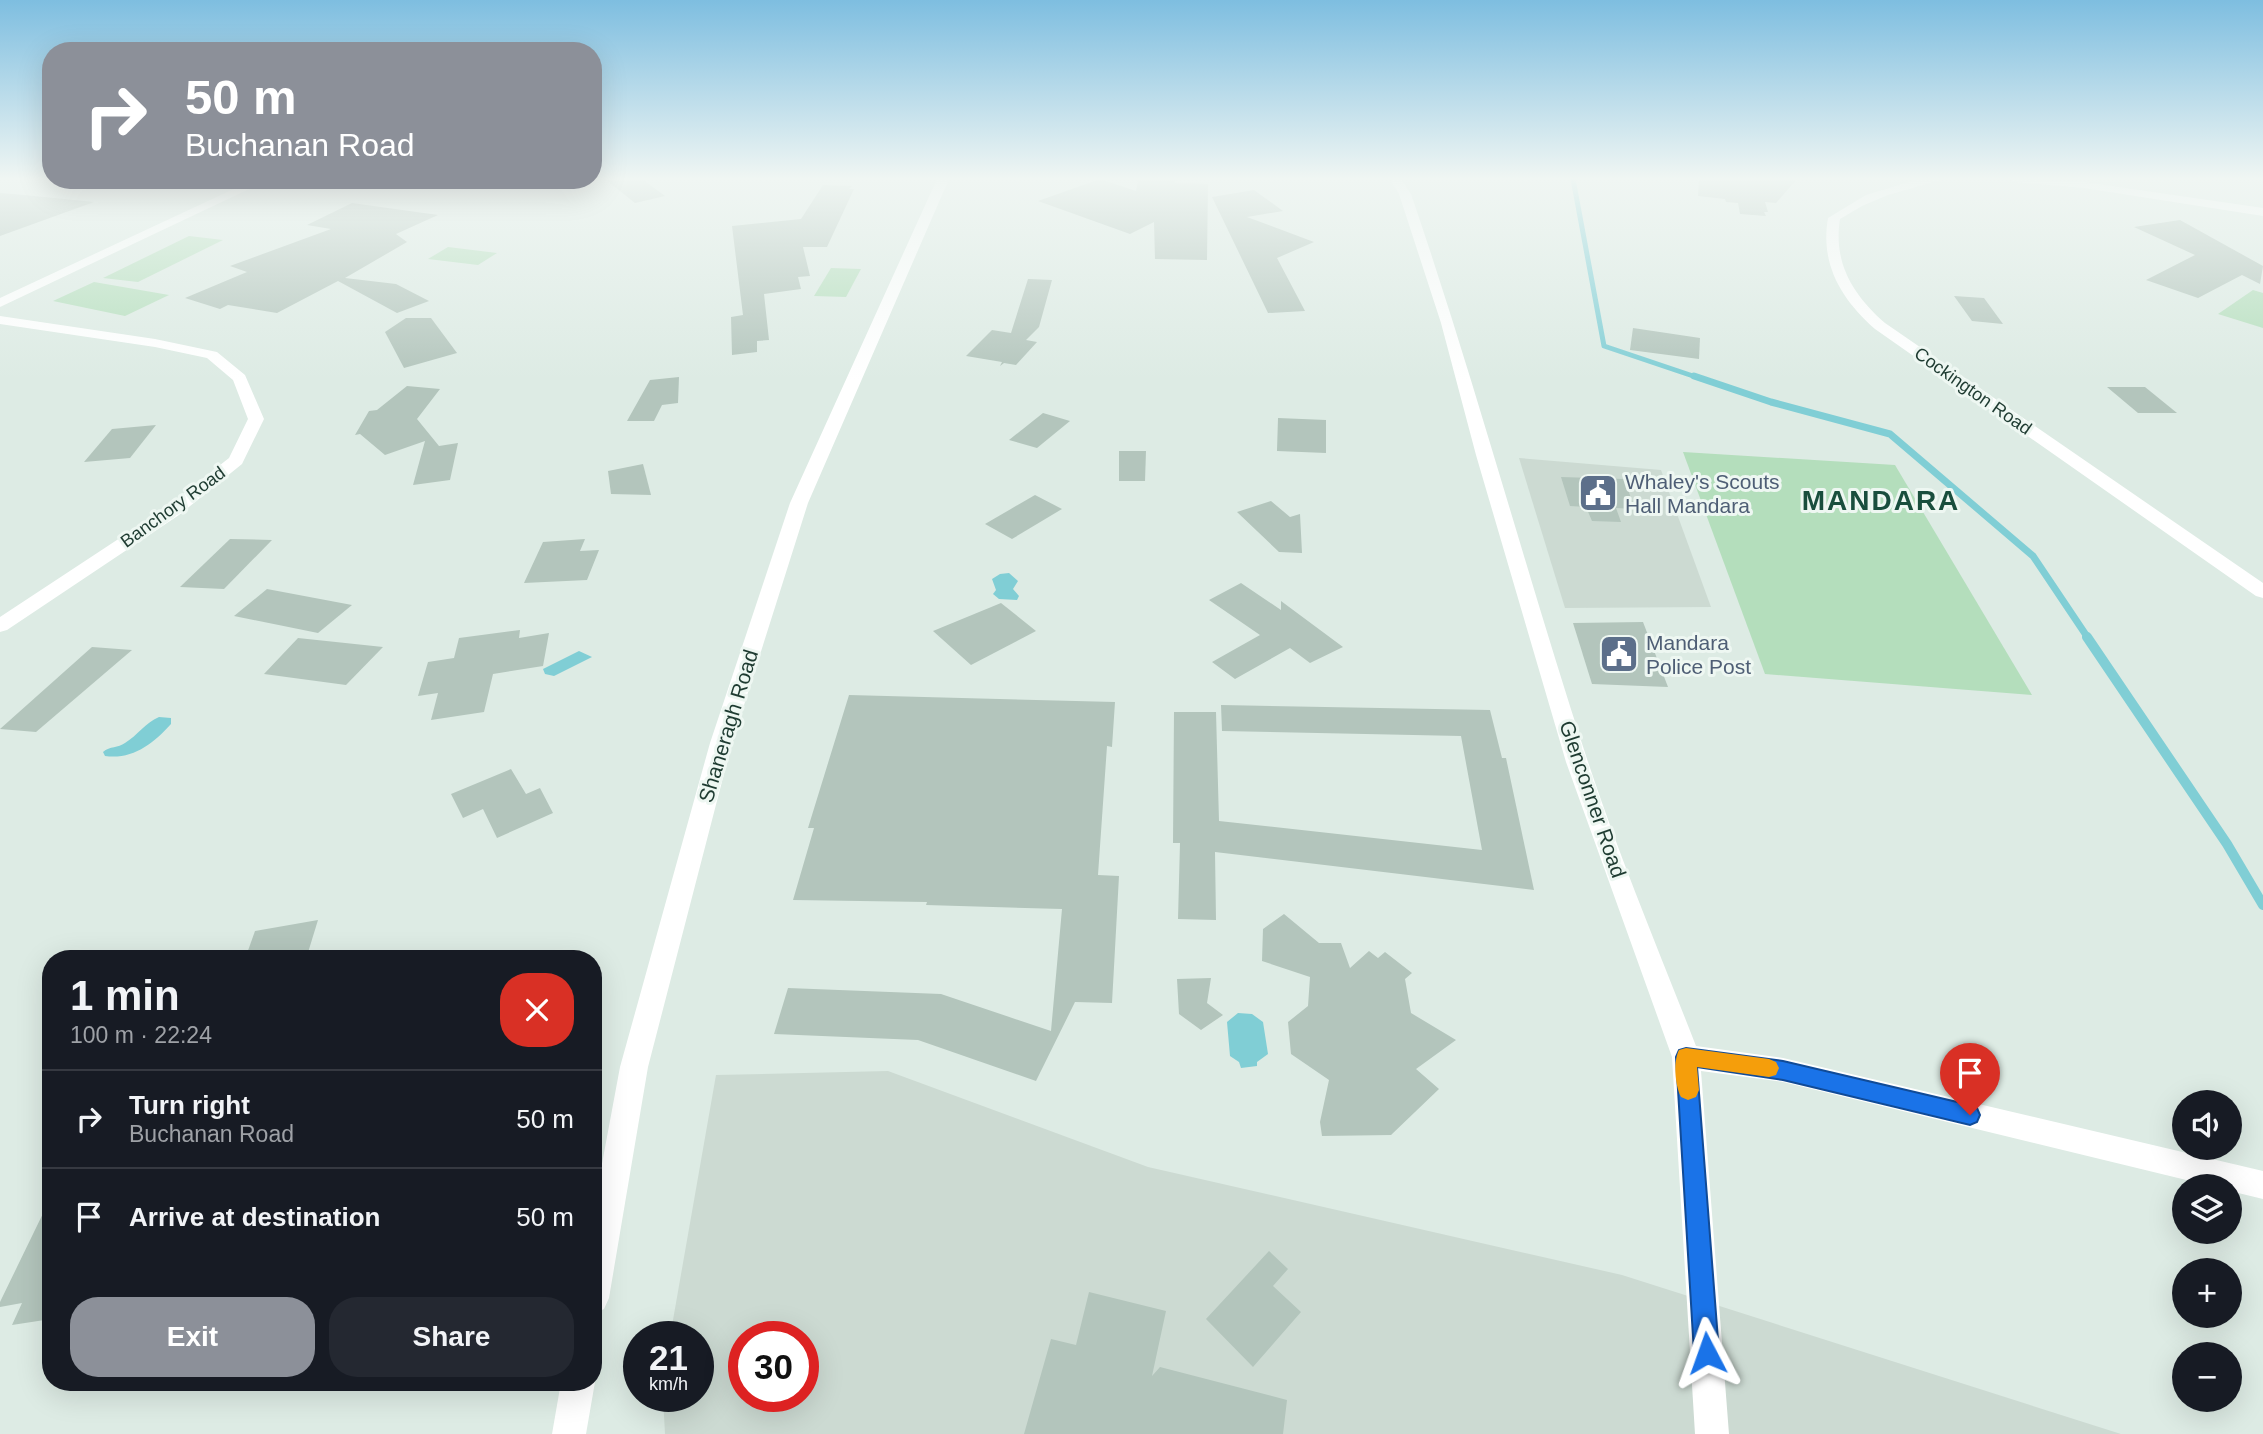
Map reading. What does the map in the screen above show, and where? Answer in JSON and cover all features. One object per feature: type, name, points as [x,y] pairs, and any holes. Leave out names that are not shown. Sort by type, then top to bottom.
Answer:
[{"type":"street","points":[[0,303],[122,246]]},
{"type":"street","name":"Shaneragh Road","points":[[602,1247],[634,1066],[721,743],[799,503],[913,246]]},
{"type":"street","name":"Glenconner Road","points":[[1422,246],[1448,323],[1484,455],[1577,762],[1686,1057],[1712,1434]]},
{"type":"street","name":"Cockington Road","points":[[1831,246],[1845,291],[1858,308],[1891,334],[2262,590]]},
{"type":"street","name":"Banchory Road","points":[[0,320],[155,343],[212,355],[240,379],[256,419],[236,461],[173,511],[0,626]]},
{"type":"street","points":[[1686,1057],[1783,1070],[2263,1185]]},
{"type":"street","points":[[569,1434],[576,1391]]},
{"type":"shaded area","points":[[1519,458],[1661,470],[1711,607],[1565,608]]},
{"type":"shaded area","points":[[888,1071],[1148,1167],[1622,1275],[2121,1434],[665,1434],[664,1412],[714,1412],[714,1321],[673,1321],[716,1075]]},
{"type":"green space","points":[[169,246],[211,246],[138,282],[103,278]]},
{"type":"green space","points":[[448,247],[497,253],[478,265],[428,259]]},
{"type":"green space","points":[[831,268],[861,269],[846,297],[814,296]]},
{"type":"green space","points":[[94,282],[169,295],[125,316],[53,301]]},
{"type":"green space","points":[[2253,290],[2263,293],[2263,328],[2218,314]]},
{"type":"green space","points":[[1683,452],[1895,465],[2032,695],[1765,674]]},
{"type":"water","points":[[1009,573],[1018,581],[1013,589],[1019,596],[1017,600],[999,599],[993,594],[996,590],[992,579]]},
{"type":"water","points":[[579,651],[592,657],[554,676],[545,674],[543,669]]},
{"type":"water","points":[[159,717],[171,718],[171,724],[149,744],[124,756],[105,756],[103,752],[125,743]]},
{"type":"water","points":[[1238,1013],[1252,1014],[1263,1022],[1268,1054],[1257,1062],[1257,1066],[1241,1068],[1239,1062],[1230,1056],[1227,1022]]},
{"type":"building","points":[[285,246],[400,246],[345,278],[396,284],[429,301],[397,313],[338,281],[277,313],[228,305],[220,309],[185,298],[247,272],[230,266]]},
{"type":"building","points":[[734,246],[828,246],[803,247],[810,276],[798,277],[801,289],[764,294],[769,340],[757,341],[757,352],[732,355],[731,317],[743,315]]},
{"type":"building","points":[[1155,246],[1207,246],[1207,260],[1155,259]]},
{"type":"building","points":[[1236,246],[1305,246],[1277,258],[1305,311],[1268,313]]},
{"type":"building","points":[[2175,246],[2227,246],[2263,266],[2260,284],[2242,275],[2198,298],[2146,280],[2195,255]]},
{"type":"building","points":[[1028,279],[1052,280],[1039,327],[1026,340],[1037,342],[1016,365],[1004,363],[1000,366],[1002,362],[966,356],[992,330],[1011,333]]},
{"type":"building","points":[[1954,296],[1984,298],[2003,324],[1972,321]]},
{"type":"building","points":[[406,318],[431,318],[457,353],[404,368],[385,332]]},
{"type":"building","points":[[1633,328],[1700,338],[1699,359],[1630,350]]},
{"type":"building","points":[[679,377],[678,403],[662,405],[654,421],[627,421],[650,380]]},
{"type":"building","points":[[407,386],[440,389],[417,419],[439,446],[458,443],[450,480],[413,485],[425,441],[385,455],[360,434],[355,435],[369,411],[377,410]]},
{"type":"building","points":[[2107,387],[2145,387],[2177,413],[2138,413]]},
{"type":"building","points":[[1043,413],[1070,421],[1037,448],[1009,440]]},
{"type":"building","points":[[1278,418],[1326,420],[1326,453],[1277,451]]},
{"type":"building","points":[[156,425],[130,458],[84,462],[112,429]]},
{"type":"building","points":[[1119,451],[1146,451],[1145,481],[1119,481]]},
{"type":"building","points":[[643,464],[651,495],[611,494],[608,471]]},
{"type":"building","name":"Whaley's Scouts Hall Mandara","points":[[1561,477],[1624,479],[1635,509],[1616,508],[1621,522],[1592,521],[1586,507],[1570,506]]},
{"type":"building","points":[[1035,495],[1062,509],[1012,539],[985,524]]},
{"type":"building","points":[[1271,501],[1290,517],[1300,514],[1302,553],[1279,552],[1237,512]]},
{"type":"building","points":[[230,539],[272,540],[224,589],[180,587]]},
{"type":"building","points":[[585,539],[580,551],[599,550],[587,580],[524,583],[543,542]]},
{"type":"building","points":[[1241,583],[1281,610],[1281,601],[1343,647],[1310,663],[1290,648],[1235,679],[1212,662],[1260,635],[1209,600]]},
{"type":"building","points":[[267,589],[352,605],[318,633],[234,616]]},
{"type":"building","points":[[1001,603],[1036,631],[971,665],[933,631]]},
{"type":"building","name":"Mandara Police Post","points":[[1643,622],[1668,687],[1592,684],[1573,623]]},
{"type":"building","points":[[520,630],[519,638],[549,633],[543,666],[493,674],[484,712],[431,720],[438,693],[418,696],[428,662],[454,658],[459,638]]},
{"type":"building","points":[[298,638],[383,647],[346,685],[264,674]]},
{"type":"building","points":[[92,647],[132,650],[36,732],[0,729]]},
{"type":"building","points":[[849,695],[1115,702],[1112,747],[1107,746],[1098,875],[1119,876],[1112,1003],[1075,1002],[1036,1081],[918,1040],[774,1034],[788,988],[941,994],[1051,1031],[1062,909],[926,905],[927,902],[793,900],[814,828],[808,828]]},
{"type":"building","points":[[1221,705],[1490,710],[1502,758],[1506,758],[1534,890],[1215,852],[1216,920],[1178,919],[1180,843],[1173,843],[1174,712],[1216,712],[1219,821],[1482,850],[1461,736],[1222,731]]},
{"type":"building","points":[[511,769],[526,794],[540,788],[553,813],[497,838],[483,809],[463,818],[451,794]]},
{"type":"building","points":[[1284,914],[1319,943],[1341,943],[1350,968],[1369,951],[1378,958],[1385,952],[1412,973],[1405,979],[1411,1013],[1456,1040],[1416,1069],[1439,1089],[1391,1135],[1322,1136],[1320,1122],[1329,1080],[1291,1054],[1288,1022],[1308,1006],[1310,977],[1262,961],[1263,929]]},
{"type":"building","points":[[318,920],[309,950],[248,950],[255,931]]},
{"type":"building","points":[[1211,978],[1207,1003],[1223,1015],[1201,1030],[1179,1014],[1177,979]]},
{"type":"building","points":[[42,1216],[42,1320],[12,1325],[22,1303],[0,1307]]},
{"type":"building","points":[[1269,1251],[1288,1269],[1273,1286],[1301,1312],[1253,1367],[1206,1319]]},
{"type":"building","points":[[1089,1292],[1166,1311],[1152,1376],[1160,1367],[1287,1400],[1283,1434],[1024,1434],[1051,1339],[1076,1345]]},
{"type":"waterway","points":[[1585,246],[1604,346],[1699,378]]},
{"type":"waterway","points":[[1694,376],[1771,402],[1890,434],[2033,556],[2088,638]]},
{"type":"waterway","points":[[2087,637],[2227,844],[2263,905]]},
{"type":"slow traffic","points":[[1688,1090],[1686,1057],[1769,1068]]},
{"type":"place","name":"Whaley's Scouts Hall Mandara","points":[[1598,493]]},
{"type":"place","name":"Mandara Police Post","points":[[1619,654]]},
{"type":"district","name":"MANDARA","points":[[1881,500]]},
{"type":"route","points":[[1707,1353],[1686,1057],[1783,1070],[1970,1115]]}]
